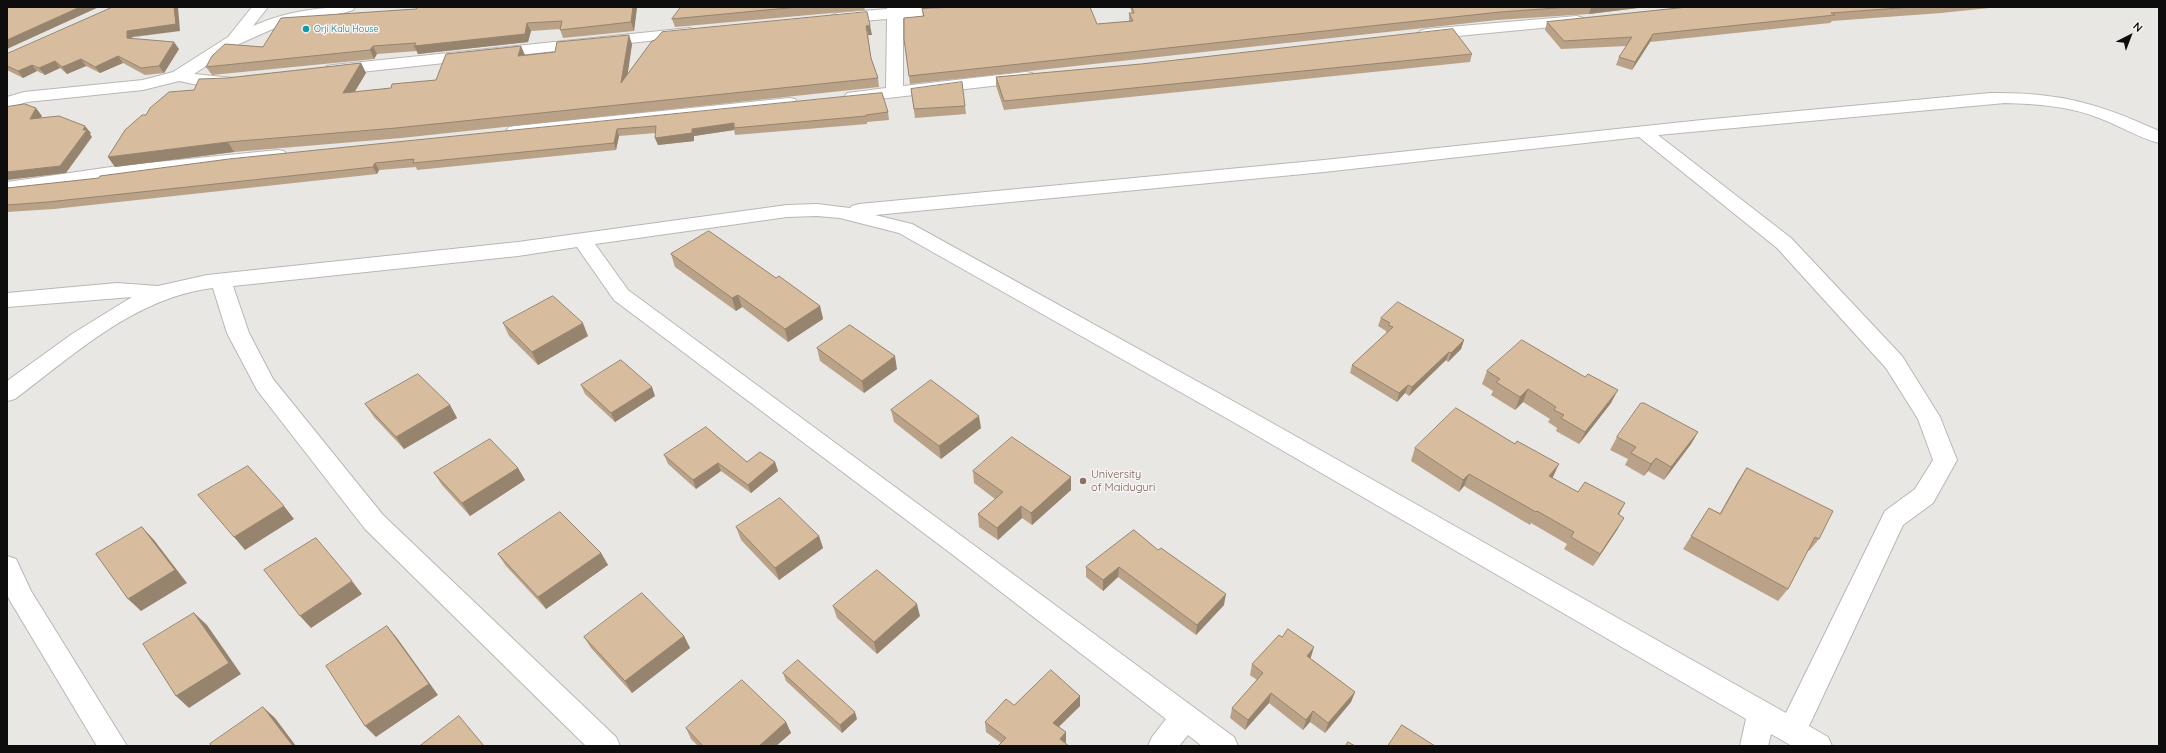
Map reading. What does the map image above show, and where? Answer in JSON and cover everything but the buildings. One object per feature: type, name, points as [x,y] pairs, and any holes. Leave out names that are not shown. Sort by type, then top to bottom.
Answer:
[{"type":"street","points":[[233,41],[260,7]]},
{"type":"street","points":[[7,103],[24,97],[143,85],[179,76],[233,41],[280,20],[347,7]]},
{"type":"street","points":[[825,19],[896,10],[977,7]]},
{"type":"street","points":[[894,93],[896,10]]},
{"type":"street","points":[[1411,35],[1597,19]]},
{"type":"street","points":[[320,72],[706,31]]},
{"type":"street","points":[[834,99],[1046,75]]},
{"type":"street","points":[[179,76],[208,82],[241,80]]},
{"type":"street","points":[[840,212],[1324,166],[1858,109],[1990,98],[2021,97],[2068,103],[2105,114],[2159,138]]},
{"type":"street","points":[[495,133],[803,102]]},
{"type":"street","points":[[1643,132],[1784,243],[1795,254],[1894,362],[1929,416],[1945,460],[1924,496],[1894,518],[1792,732]]},
{"type":"street","points":[[7,188],[125,171],[298,153]]},
{"type":"street","points":[[7,393],[100,324],[127,307],[158,293],[180,286],[518,249],[787,211],[817,210],[840,212],[905,228],[934,243],[1243,417],[1818,746]]},
{"type":"street","points":[[581,239],[621,295],[1224,746]]},
{"type":"street","points":[[221,281],[238,333],[265,384],[374,522],[606,746]]},
{"type":"street","points":[[7,300],[117,290],[136,290],[158,293]]},
{"type":"street","points":[[7,566],[22,599],[113,746]]},
{"type":"street","points":[[1754,746],[1761,714]]},
{"type":"street","points":[[1162,746],[1185,717]]},
{"type":"place","name":"Orji Kalu House","points":[[306,29]]},
{"type":"place","name":"University of Maiduguri","points":[[1083,481]]}]
